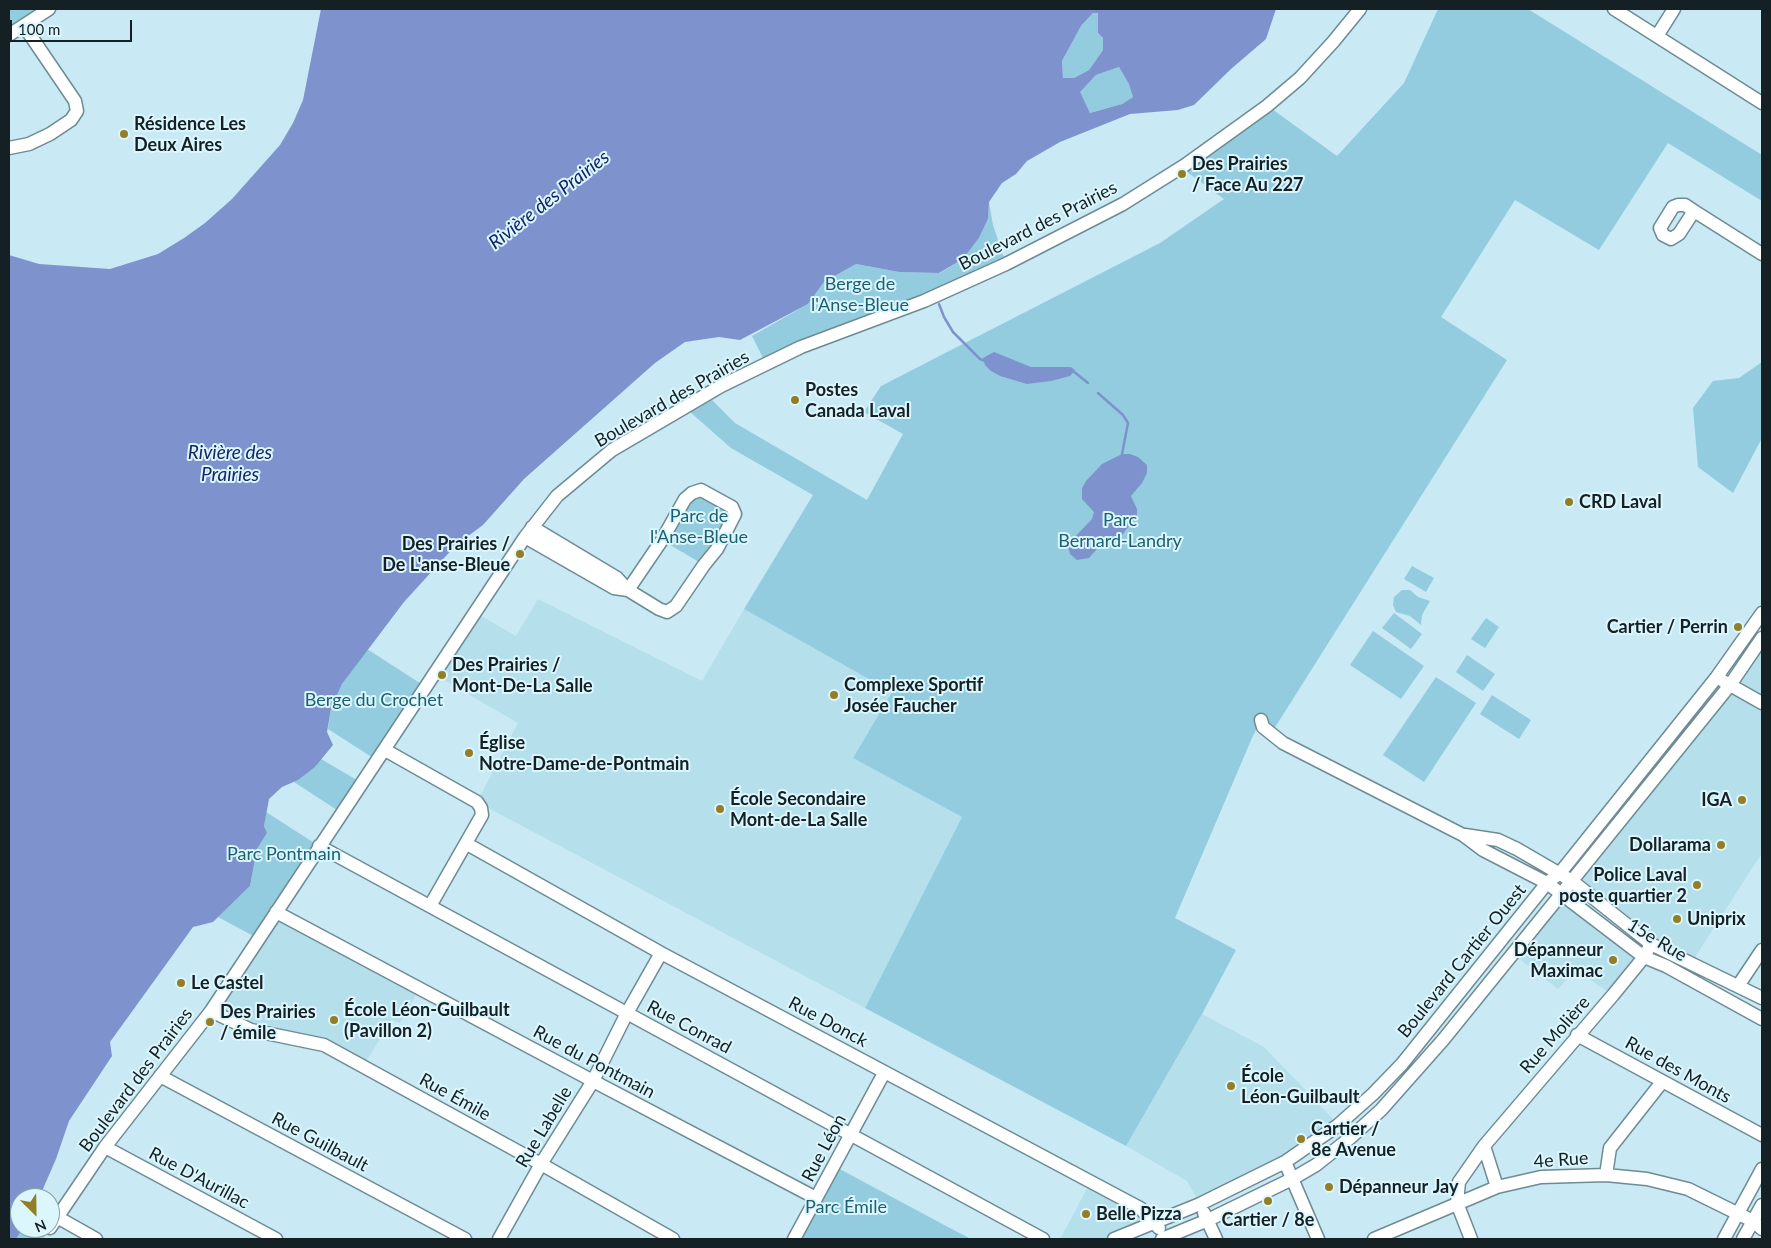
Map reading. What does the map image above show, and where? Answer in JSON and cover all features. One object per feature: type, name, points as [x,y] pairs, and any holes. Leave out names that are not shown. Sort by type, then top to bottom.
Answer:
[{"type":"street","points":[[9,35],[49,9]]},
{"type":"street","name":"Boulevard des Prairies","points":[[60,1212],[105,1147],[211,1011],[528,532],[557,496],[612,450],[721,386],[801,347],[940,294],[1006,264],[1123,204],[1185,165],[1266,106],[1300,78],[1360,9]]},
{"type":"street","points":[[1614,9],[1762,102]]},
{"type":"street","points":[[1657,36],[1674,9]]},
{"type":"street","points":[[9,148],[29,144],[50,134],[72,120],[77,111],[75,101],[24,26]]},
{"type":"street","points":[[1694,211],[1762,254]]},
{"type":"street","points":[[528,532],[618,578],[628,590],[659,609],[668,612],[676,606],[717,549],[735,514],[732,507],[701,490],[692,493],[685,500],[662,540],[628,590]]},
{"type":"street","name":"Boulevard Cartier Ouest","points":[[1114,1239],[1200,1204],[1285,1162],[1339,1124],[1374,1094],[1402,1064],[1548,883],[1560,873],[1716,678],[1762,613]]},
{"type":"street","name":"Boulevard Cartier Ouest","points":[[1164,1238],[1208,1220],[1292,1180],[1316,1165],[1381,1110],[1443,1040],[1572,881],[1730,685],[1762,638]]},
{"type":"street","points":[[1716,678],[1762,703]]},
{"type":"street","name":"15e Rue","points":[[1261,720],[1262,726],[1283,743],[1463,835],[1483,850],[1548,883],[1644,957],[1666,966],[1762,1019]]},
{"type":"street","points":[[385,750],[476,802],[481,808],[482,815],[467,844],[430,906]]},
{"type":"street","name":"15e Rue","points":[[1463,835],[1498,840],[1560,873],[1651,944],[1762,998]]},
{"type":"street","name":"Rue Donck","points":[[467,844],[661,953],[1140,1208],[1155,1223],[1164,1238]]},
{"type":"street","name":"Rue Conrad","points":[[319,846],[1043,1239]]},
{"type":"street","name":"Rue du Pontmain","points":[[276,912],[816,1198]]},
{"type":"street","name":"Rue Molière","points":[[1457,1203],[1459,1182],[1484,1146],[1644,957],[1651,944]]},
{"type":"street","points":[[1738,986],[1762,950]]},
{"type":"street","name":"Rue Labelle","points":[[499,1239],[541,1164],[593,1081],[661,953]]},
{"type":"street","name":"Rue Émile","points":[[211,1011],[251,1030],[324,1045],[673,1239]]},
{"type":"street","name":"Rue des Monts","points":[[1578,1035],[1762,1135]]},
{"type":"street","name":"Rue Léon","points":[[794,1239],[884,1073]]},
{"type":"street","name":"Rue Guilbault","points":[[160,1076],[465,1239]]},
{"type":"street","points":[[1606,1175],[1610,1148],[1662,1082]]},
{"type":"street","points":[[1484,1146],[1497,1187]]},
{"type":"street","name":"Rue D'Aurillac","points":[[105,1147],[276,1239]]},
{"type":"street","points":[[1285,1162],[1318,1239]]},
{"type":"street","points":[[1724,1239],[1762,1169]]},
{"type":"street","name":"4e Rue","points":[[1374,1239],[1497,1187],[1541,1177],[1606,1175],[1647,1180],[1688,1189],[1758,1225]]},
{"type":"street","points":[[1457,1203],[1472,1239]]},
{"type":"street","points":[[1200,1204],[1216,1239]]},
{"type":"street","points":[[1743,1239],[1758,1225],[1762,1205]]},
{"type":"street","points":[[60,1227],[96,1239]]},
{"type":"shaded area","name":"École Secondaire Mont-de-La Salle","points":[[538,599],[702,681],[744,609],[892,692],[853,758],[962,817],[865,1008],[477,802],[518,723],[435,675],[476,613],[516,636]]},
{"type":"shaded area","points":[[1762,651],[1762,853],[1690,965],[1572,881],[1730,685]]},
{"type":"shaded area","points":[[1562,893],[1644,957],[1613,995],[1576,970],[1558,989],[1513,954]]},
{"type":"shaded area","points":[[276,912],[420,988],[400,1023],[392,1020],[363,1066],[324,1045],[251,1030],[211,1011]]},
{"type":"shaded area","name":"École Léon-Guilbault","points":[[1202,1014],[1264,1047],[1339,1125],[1200,1204],[1187,1181],[1126,1146]]},
{"type":"shaded area","points":[[1089,1185],[1150,1221],[1109,1239],[1060,1239]]},
{"type":"green space","points":[[9,9],[36,9],[9,28]]},
{"type":"green space","name":"Parc Bernard-Landry","points":[[1438,9],[1528,9],[1762,155],[1762,201],[1668,143],[1599,250],[1515,200],[1441,317],[1507,360],[1274,729],[1261,720],[1252,738],[1175,918],[1236,950],[1202,1014],[1126,1146],[865,1008],[962,817],[853,758],[892,692],[744,609],[813,495],[731,448],[689,411],[712,400],[735,423],[867,500],[903,434],[864,412],[881,386],[1160,243],[1224,199],[1187,172],[1272,109],[1337,156],[1404,83]]},
{"type":"green space","points":[[1098,12],[1098,33],[1103,38],[1103,50],[1089,70],[1074,78],[1063,78],[1062,61],[1081,26],[1093,13]]},
{"type":"green space","points":[[1119,67],[1130,84],[1133,97],[1122,104],[1090,113],[1079,92],[1096,75]]},
{"type":"green space","name":"Berge de l'Anse-Bleue","points":[[989,202],[993,225],[1006,264],[766,364],[752,336],[808,304],[824,282],[856,264],[899,272],[940,273],[963,259],[979,238],[988,219]]},
{"type":"green space","points":[[1762,362],[1762,438],[1733,493],[1698,467],[1693,408],[1713,381],[1739,378]]},
{"type":"green space","name":"Parc de l'Anse-Bleue","points":[[692,493],[732,507],[704,565],[662,540]]},
{"type":"green space","points":[[1412,566],[1434,578],[1426,592],[1404,579]]},
{"type":"green space","points":[[1402,590],[1410,590],[1418,597],[1430,601],[1422,615],[1421,625],[1410,616],[1396,612],[1393,605],[1394,597]]},
{"type":"green space","points":[[1394,613],[1422,634],[1411,649],[1382,628]]},
{"type":"green space","points":[[1486,618],[1499,627],[1485,648],[1471,639]]},
{"type":"green space","points":[[1373,631],[1424,666],[1401,699],[1350,665]]},
{"type":"green space","name":"Berge du Crochet","points":[[367,649],[426,687],[378,761],[328,729],[331,709],[342,684]]},
{"type":"green space","points":[[1467,655],[1495,674],[1483,691],[1456,672]]},
{"type":"green space","points":[[1436,677],[1476,703],[1424,782],[1383,755]]},
{"type":"green space","points":[[1492,695],[1531,720],[1519,739],[1480,714]]},
{"type":"green space","points":[[321,759],[362,783],[337,810],[294,782],[315,767]]},
{"type":"green space","name":"Parc Pontmain","points":[[266,812],[319,846],[259,939],[218,917],[250,886],[257,849],[267,833],[264,826]]},
{"type":"green space","name":"Parc Émile","points":[[834,1166],[948,1227],[971,1239],[794,1239]]},
{"type":"green space","points":[[17,1238],[44,1238],[43,1239]]},
{"type":"water","name":"Rivière des Prairies","points":[[321,9],[1276,9],[1266,39],[1231,69],[1194,105],[1178,110],[1130,114],[1060,142],[1027,161],[1016,174],[1002,183],[989,202],[988,219],[979,238],[963,259],[939,273],[899,272],[856,264],[824,282],[808,304],[740,340],[719,337],[685,342],[655,363],[524,479],[483,525],[456,545],[404,602],[342,684],[331,709],[327,732],[333,745],[315,767],[298,780],[282,787],[269,799],[264,826],[267,833],[257,849],[250,886],[213,922],[193,927],[110,1042],[112,1056],[69,1121],[43,1188],[10,1188],[10,1238],[17,1238],[9,1239],[9,255],[39,264],[110,269],[158,254],[205,223],[232,199],[280,145],[293,123],[303,100]],"holes":[[[1093,13],[1098,13],[1098,33],[1103,38],[1103,50],[1089,70],[1074,78],[1063,78],[1062,61],[1081,26]],[[1119,67],[1129,84],[1133,97],[1122,104],[1090,113],[1080,92],[1096,75]]]},
{"type":"water","points":[[994,352],[1031,367],[1071,367],[1075,370],[1070,376],[1027,384],[1000,376],[991,371],[985,365],[983,358]]},
{"type":"water","points":[[1122,454],[1138,457],[1147,465],[1147,473],[1142,483],[1131,496],[1137,509],[1137,515],[1120,538],[1111,541],[1099,540],[1096,550],[1089,558],[1077,560],[1070,554],[1068,546],[1092,519],[1094,512],[1082,499],[1082,488],[1102,464]]},
{"type":"waterway","points":[[939,304],[953,332],[980,359],[985,361]]},
{"type":"waterway","points":[[1073,371],[1088,383]]},
{"type":"waterway","points":[[1098,393],[1123,415],[1128,423],[1122,454]]},
{"type":"place","name":"Résidence Les Deux Aires","points":[[124,134]]},
{"type":"place","name":"Des Prairies / Face Au 227","points":[[1182,174]]},
{"type":"place","name":"Postes Canada Laval","points":[[795,400]]},
{"type":"place","name":"CRD Laval","points":[[1569,502]]},
{"type":"place","name":"Des Prairies / De L'anse-Bleue","points":[[520,554]]},
{"type":"place","name":"Cartier / Perrin","points":[[1738,627]]},
{"type":"place","name":"Des Prairies / Mont-De-La Salle","points":[[442,675]]},
{"type":"place","name":"Complexe Sportif Josée Faucher","points":[[834,695]]},
{"type":"place","name":"Église Notre-Dame-de-Pontmain","points":[[469,753]]},
{"type":"place","name":"IGA","points":[[1742,800]]},
{"type":"place","name":"École Secondaire Mont-de-La Salle","points":[[720,809]]},
{"type":"place","name":"Dollarama","points":[[1721,845]]},
{"type":"place","name":"Police Laval poste quartier 2","points":[[1697,885]]},
{"type":"place","name":"Uniprix","points":[[1677,919]]},
{"type":"place","name":"Dépanneur Maximac","points":[[1613,960]]},
{"type":"place","name":"Le Castel","points":[[181,983]]},
{"type":"place","name":"École Léon-Guilbault (Pavillon 2)","points":[[334,1020]]},
{"type":"place","name":"Des Prairies / émile","points":[[210,1022]]},
{"type":"place","name":"École Léon-Guilbault","points":[[1231,1086]]},
{"type":"place","name":"Cartier / 8e Avenue","points":[[1301,1139]]},
{"type":"place","name":"Dépanneur Jay","points":[[1329,1187]]},
{"type":"place","name":"Cartier / 8e","points":[[1268,1201]]},
{"type":"place","name":"Belle Pizza","points":[[1086,1214]]}]
